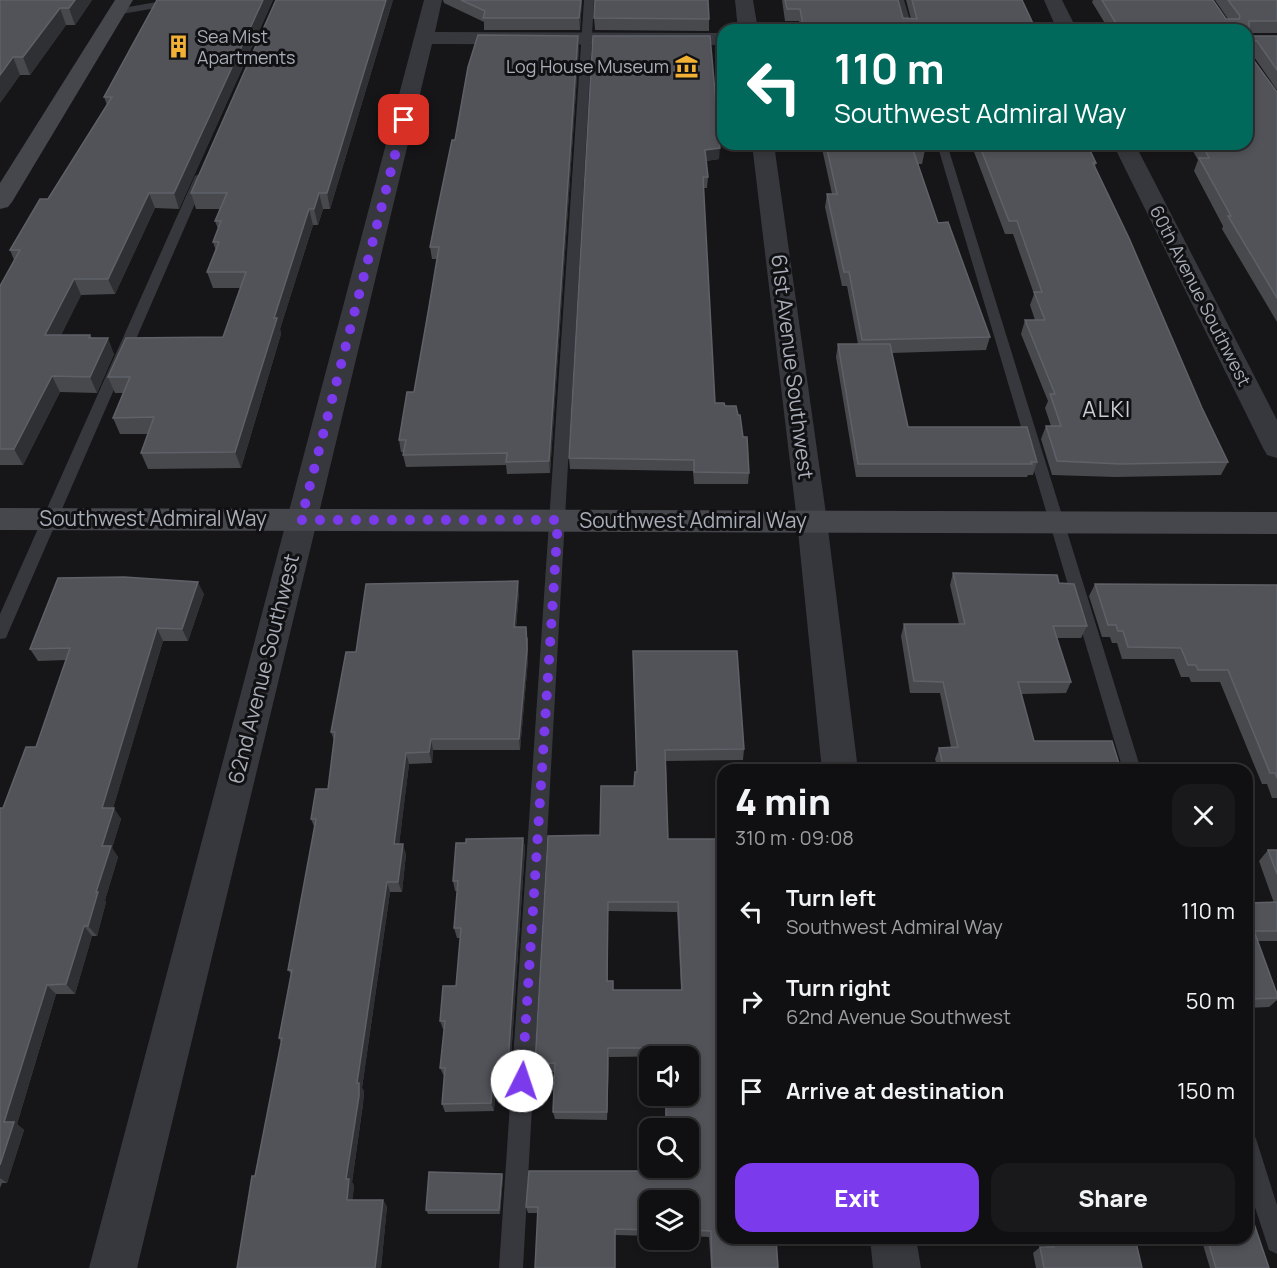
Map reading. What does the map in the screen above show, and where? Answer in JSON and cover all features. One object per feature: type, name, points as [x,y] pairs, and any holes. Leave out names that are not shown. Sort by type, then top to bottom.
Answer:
[{"type":"main road","points":[[0,202],[120,6]]},
{"type":"main road","name":"Southwest Admiral Way","points":[[0,519],[1277,524]]},
{"type":"street","name":"62nd Avenue Southwest","points":[[113,1268],[433,0]]},
{"type":"street","points":[[744,0],[747,24]]},
{"type":"street","points":[[1053,0],[1064,24]]},
{"type":"street","points":[[425,38],[717,39]]},
{"type":"street","name":"61st Avenue Southwest","points":[[764,150],[812,521],[839,764]]},
{"type":"street","name":"60th Avenue Southwest","points":[[1127,150],[1277,448]]},
{"type":"street","points":[[894,1244],[897,1268]]},
{"type":"lane","points":[[120,6],[184,0]]},
{"type":"lane","points":[[511,1268],[589,0]]},
{"type":"lane","points":[[899,0],[906,24]]},
{"type":"lane","points":[[944,150],[1130,764]]},
{"type":"lane","points":[[0,633],[208,162]]},
{"type":"lane","points":[[1253,1165],[1277,1242]]},
{"type":"building","points":[[0,0],[75,0],[69,8],[60,8],[23,57],[13,57],[0,75]]},
{"type":"building","points":[[157,0],[263,0],[174,193],[149,193],[108,279],[74,279],[45,335],[90,335],[89,338],[108,338],[90,377],[52,376],[14,449],[0,449],[0,286],[20,250],[10,250],[40,199],[48,199],[112,97],[104,97]]},
{"type":"building","points":[[276,0],[386,0],[327,193],[319,193],[314,209],[309,209],[235,452],[141,453],[154,417],[113,418],[130,377],[108,377],[126,338],[223,337],[246,272],[207,272],[219,242],[213,242],[221,221],[215,221],[227,193],[191,193]]},
{"type":"building","points":[[461,0],[581,0],[579,18],[483,18],[485,11]]},
{"type":"building","points":[[595,0],[708,0],[709,19],[594,18]]},
{"type":"building","points":[[785,0],[898,0],[903,18],[917,19],[912,0],[1022,0],[1033,24],[803,24],[800,9],[787,9]]},
{"type":"building","points":[[1102,0],[1213,0],[1226,19],[1239,19],[1240,16],[1228,0],[1277,0],[1277,21],[1249,21],[1249,24],[1116,24]]},
{"type":"building","points":[[478,35],[578,36],[549,461],[506,462],[507,453],[403,455],[406,440],[399,440],[407,392],[414,392],[439,247],[430,247],[452,140],[455,140],[468,67]]},
{"type":"building","points":[[593,36],[710,36],[717,114],[717,148],[705,150],[708,177],[703,177],[715,403],[736,406],[738,415],[740,415],[743,437],[747,437],[749,473],[694,472],[694,460],[569,458]]},
{"type":"building","points":[[1253,36],[1277,36],[1277,70],[1257,41],[1253,40]]},
{"type":"building","points":[[1253,59],[1277,92],[1277,298],[1228,216],[1231,216],[1199,158],[1209,158],[1205,150],[1253,150]]},
{"type":"building","points":[[827,150],[913,150],[938,223],[948,222],[990,337],[862,340],[849,272],[844,272],[827,194],[837,194]]},
{"type":"building","points":[[981,150],[1090,150],[1096,163],[1093,163],[1129,238],[1202,408],[1228,462],[1121,464],[1057,461],[1046,426],[1061,426],[1050,394],[1055,394],[1025,320],[1045,320],[1034,292],[1042,292],[1017,221],[1009,221]]},
{"type":"building","points":[[838,344],[890,344],[908,427],[1027,427],[1037,462],[1031,462],[1032,464],[858,464]]},
{"type":"building","points":[[953,573],[1057,575],[1059,583],[1074,584],[1087,626],[1053,626],[1071,682],[1018,682],[1034,741],[1112,741],[1119,764],[943,764],[939,748],[958,747],[943,682],[914,681],[904,624],[965,624]]},
{"type":"building","points":[[124,577],[198,582],[182,629],[157,628],[102,808],[114,808],[102,846],[111,846],[96,892],[98,892],[88,926],[84,926],[66,984],[47,985],[4,1122],[14,1122],[0,1165],[0,808],[3,808],[26,747],[36,747],[70,648],[30,649],[58,578]]},
{"type":"building","points":[[518,581],[514,627],[526,627],[527,649],[519,739],[431,739],[429,752],[406,753],[394,844],[403,844],[398,882],[387,882],[357,1083],[359,1083],[359,1096],[346,1179],[349,1179],[347,1200],[383,1200],[375,1268],[237,1268],[252,1176],[255,1176],[282,1038],[279,1038],[292,970],[288,970],[316,819],[311,819],[316,789],[328,789],[335,732],[331,732],[346,652],[356,652],[366,584]]},
{"type":"building","points":[[1095,584],[1277,585],[1277,778],[1275,773],[1270,773],[1228,670],[1198,670],[1196,665],[1188,665],[1181,648],[1128,647],[1123,631],[1118,631],[1116,625],[1108,625]]},
{"type":"building","points":[[633,651],[737,651],[744,749],[665,750],[668,839],[717,839],[717,1244],[776,1244],[778,1268],[712,1268],[711,1231],[699,1230],[699,1190],[639,1190],[639,1230],[615,1229],[615,1268],[535,1268],[538,1207],[526,1207],[529,1171],[639,1171],[639,1178],[699,1178],[699,1118],[666,1118],[666,1106],[699,1106],[699,1046],[608,1048],[607,1112],[553,1112],[555,1063],[535,1064],[548,836],[600,835],[601,786],[634,786],[635,772],[637,772]],"holes":[[[608,902],[678,902],[682,990],[613,990],[613,981],[607,981]]]},
{"type":"building","points":[[523,838],[508,1065],[494,1067],[491,1103],[442,1104],[445,1068],[440,1068],[445,1021],[440,1021],[443,986],[456,986],[461,928],[454,928],[458,881],[453,881],[456,843],[466,843],[466,839]]},
{"type":"building","points":[[1268,850],[1277,850],[1277,874]]},
{"type":"building","points":[[1277,902],[1277,931],[1254,931],[1277,998],[1253,999],[1253,903]]},
{"type":"building","points":[[429,1172],[502,1174],[499,1210],[426,1210]]},
{"type":"building","points":[[1253,1221],[1269,1268],[1216,1268],[1209,1244],[1253,1244]]},
{"type":"building","points":[[1053,1244],[1136,1244],[1142,1268],[1044,1268],[1040,1247],[1054,1247]]},
{"type":"place","name":"Sea Mist Apartments","points":[[179,47]]},
{"type":"place","name":"Log House Museum","points":[[687,67]]},
{"type":"district","name":"ALKI","points":[[1107,409]]},
{"type":"route","points":[[404,120],[301,520],[558,520],[522,1081]]}]
